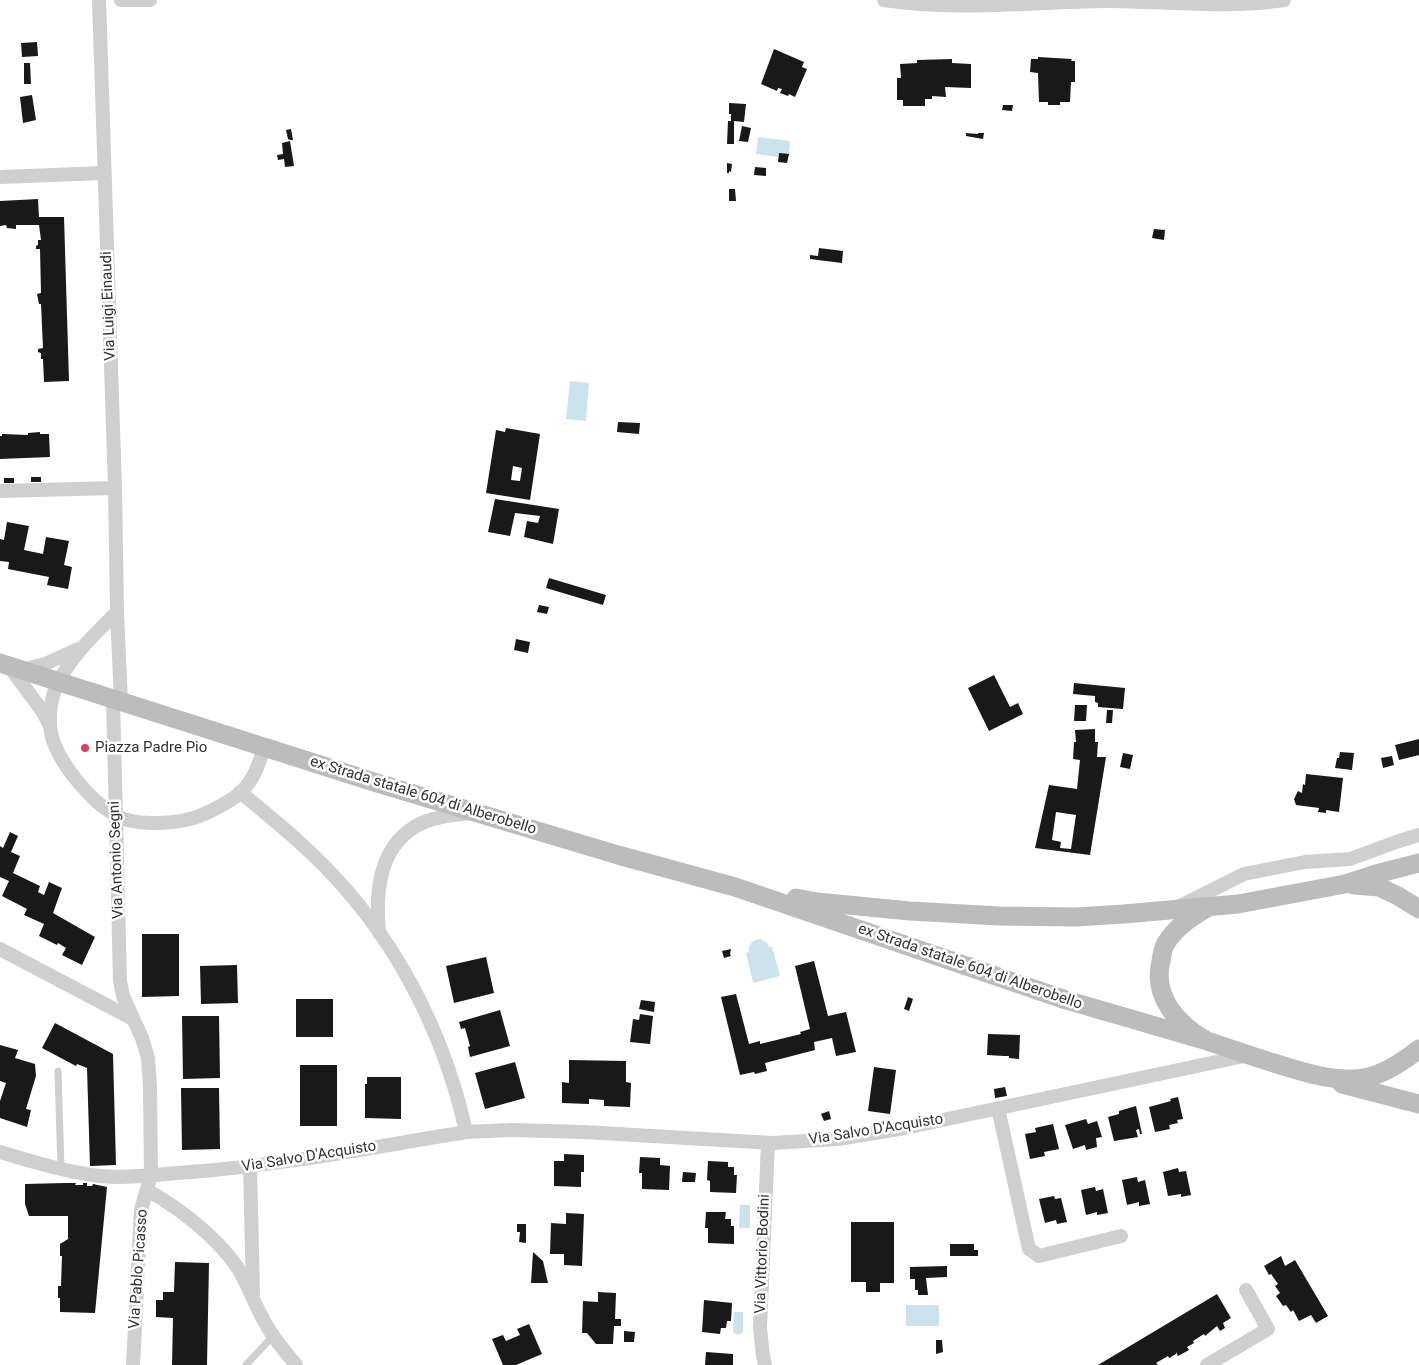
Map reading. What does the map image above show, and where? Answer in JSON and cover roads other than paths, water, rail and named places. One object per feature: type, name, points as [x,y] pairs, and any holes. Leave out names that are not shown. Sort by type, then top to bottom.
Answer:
[{"type":"main road","name":"ex Strada statale 604 di Alberobello","points":[[10,666],[377,783],[618,855],[735,887],[1066,1000],[1207,1041]]},
{"type":"main road","name":"ex Strada statale 604 di Alberobello","points":[[735,887],[817,902],[910,911],[989,916],[1076,917],[1210,907],[1247,902],[1345,884],[1419,863]]},
{"type":"main road","points":[[1345,884],[1379,887],[1419,909]]},
{"type":"main road","points":[[1210,907],[1180,926],[1165,944],[1159,970],[1161,989],[1168,1007],[1180,1022],[1192,1033],[1207,1041],[1304,1073],[1419,1104]]},
{"type":"main road","points":[[1304,1073],[1354,1079],[1370,1076],[1389,1069],[1419,1049]]},
{"type":"street","name":"Via Luigi Einaudi","points":[[99,0],[115,488],[117,700]]},
{"type":"street","points":[[121,0],[150,0]]},
{"type":"street","points":[[884,0],[924,5],[966,6],[1108,1],[1247,4],[1284,0]]},
{"type":"street","points":[[0,177],[104,173]]},
{"type":"street","points":[[0,491],[115,488]]},
{"type":"street","points":[[117,612],[81,648],[58,682],[50,716],[51,733],[58,751],[67,767],[98,803],[115,815],[128,820],[168,822],[191,819],[240,792],[254,775],[264,747]]},
{"type":"street","points":[[10,666],[45,664],[81,648]]},
{"type":"street","points":[[10,666],[43,712],[51,727]]},
{"type":"street","name":"Via Antonio Segni","points":[[117,700],[115,815],[120,981],[123,996],[142,1038],[148,1058],[151,1175]]},
{"type":"street","points":[[240,792],[283,828],[349,892],[396,957],[418,995],[438,1043],[455,1087],[466,1132]]},
{"type":"street","points":[[379,933],[378,886],[382,870],[393,846],[405,834],[423,822],[445,816],[476,812]]},
{"type":"street","points":[[1173,910],[1244,874],[1304,862],[1350,859],[1419,835]]},
{"type":"street","points":[[0,949],[133,1019]]},
{"type":"street","name":"Via Salvo D'Acquisto","points":[[0,1152],[78,1173],[102,1176],[151,1175],[250,1167],[466,1132],[511,1130],[583,1132],[768,1143],[838,1139],[905,1128],[1249,1055]]},
{"type":"street","points":[[998,1108],[1029,1249],[1039,1256],[1121,1236]]},
{"type":"street","name":"Via Vittorio Bodini","points":[[765,1365],[760,1328],[768,1143]]},
{"type":"street","points":[[250,1167],[253,1298]]},
{"type":"street","name":"Via Pablo Picasso","points":[[133,1365],[141,1210],[151,1175]]},
{"type":"street","points":[[147,1190],[192,1221],[223,1250],[236,1266],[273,1336],[296,1365]]},
{"type":"street","points":[[1207,1365],[1268,1329],[1246,1290]]},
{"type":"lane","points":[[58,1071],[61,1169]]},
{"type":"lane","points":[[246,1365],[273,1336]]},
{"type":"water","points":[[758,137],[790,141],[789,154],[779,153],[778,157],[756,154]]},
{"type":"water","points":[[570,381],[589,383],[586,421],[566,419]]},
{"type":"water","points":[[760,939],[767,943],[769,947],[772,947],[780,976],[753,983],[746,953],[749,952],[751,943]]},
{"type":"water","points":[[740,1205],[750,1205],[750,1228],[739,1228]]},
{"type":"water","points":[[906,1305],[939,1305],[939,1326],[906,1326]]},
{"type":"water","points":[[734,1312],[743,1312],[743,1332],[738,1335],[733,1332]]},
{"type":"place","name":"Piazza Padre Pio","points":[[85,748]]}]
